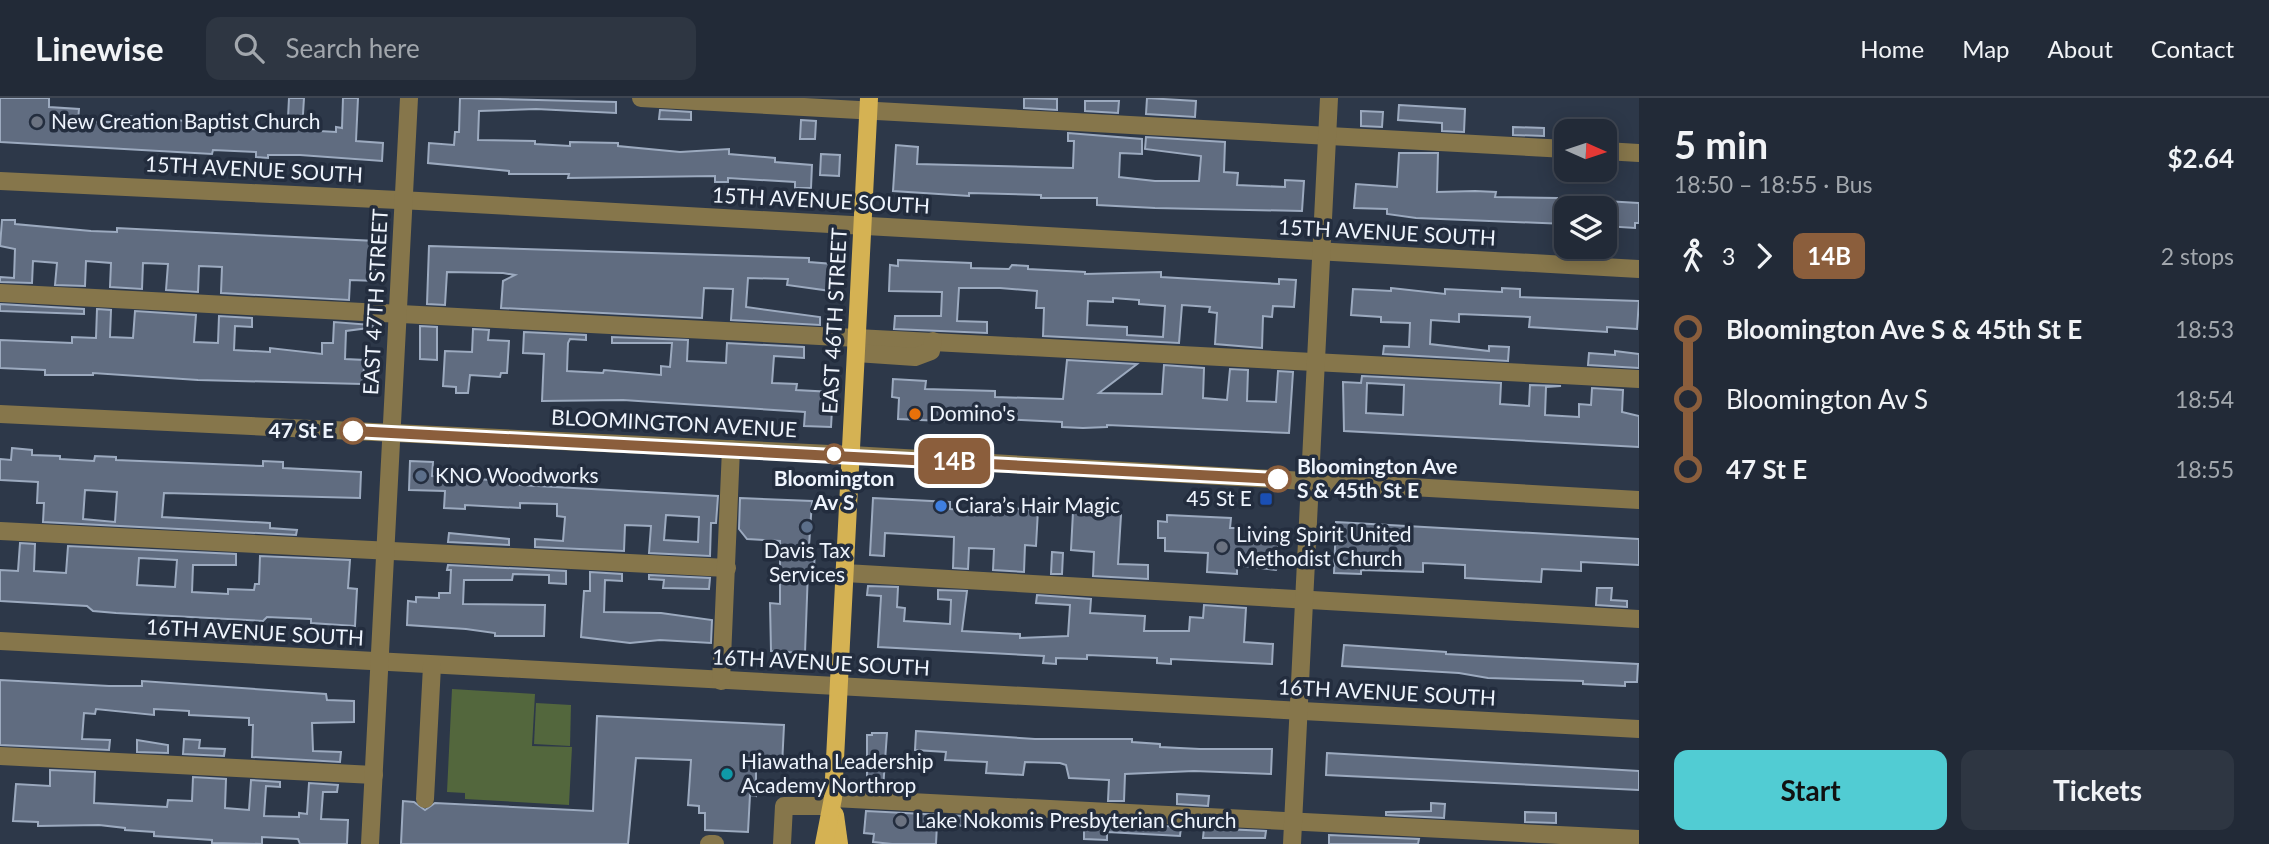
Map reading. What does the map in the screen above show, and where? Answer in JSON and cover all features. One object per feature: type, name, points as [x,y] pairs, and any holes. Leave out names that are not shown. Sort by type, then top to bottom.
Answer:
[{"type":"main road","name":"EAST 46TH STREET","points":[[824,844],[832,802],[839,687],[868,104]]},
{"type":"main road","name":"EAST 46TH STREET","points":[[832,802],[839,844]]},
{"type":"street","name":"EAST 47TH STREET","points":[[370,844],[409,98]]},
{"type":"street","points":[[640,98],[868,104],[1554,148]]},
{"type":"street","points":[[1292,844],[1329,98]]},
{"type":"street","points":[[1617,152],[1639,153]]},
{"type":"street","name":"15TH AVENUE SOUTH","points":[[0,181],[404,200],[1639,269]]},
{"type":"street","points":[[0,293],[399,314],[856,345],[933,341],[1639,380]]},
{"type":"street","name":"BLOOMINGTON AVENUE","points":[[0,414],[851,455],[1639,500]]},
{"type":"street","points":[[721,681],[731,449]]},
{"type":"street","points":[[0,531],[727,568]]},
{"type":"street","points":[[845,573],[1639,619]]},
{"type":"street","name":"16TH AVENUE SOUTH","points":[[0,641],[1639,729]]},
{"type":"street","points":[[425,799],[432,666]]},
{"type":"street","points":[[0,756],[374,775]]},
{"type":"street","points":[[782,844],[784,806],[832,802],[1293,821],[1639,839]]},
{"type":"street","points":[[709,844],[715,844]]},
{"type":"green space","points":[[452,689],[535,694],[532,746],[572,747],[569,805],[465,799],[465,793],[447,792]]},
{"type":"green space","points":[[536,703],[571,705],[570,746],[534,744]]},
{"type":"building","points":[[0,98],[49,98],[49,107],[79,109],[78,121],[112,122],[113,116],[142,117],[218,124],[217,128],[280,130],[281,117],[288,118],[289,98],[304,98],[302,130],[336,132],[336,127],[342,128],[343,98],[358,98],[356,141],[383,143],[382,161],[300,155],[268,155],[268,158],[256,157],[256,152],[213,150],[212,154],[0,142]]},
{"type":"building","points":[[460,98],[616,102],[616,113],[536,109],[479,111],[478,140],[535,141],[535,144],[570,146],[570,142],[618,143],[618,146],[680,152],[729,149],[729,154],[812,165],[811,188],[795,188],[795,182],[728,178],[728,182],[715,182],[715,176],[568,178],[569,174],[509,174],[509,171],[428,163],[429,143],[454,145],[455,132],[459,132]]},
{"type":"building","points":[[1024,98],[1057,99],[1057,110],[1024,108]]},
{"type":"building","points":[[1147,98],[1196,101],[1195,117],[1146,114]]},
{"type":"building","points":[[1085,101],[1119,101],[1118,113],[1085,111]]},
{"type":"building","points":[[1399,105],[1465,109],[1464,132],[1442,131],[1442,123],[1398,120]]},
{"type":"building","points":[[660,110],[691,112],[691,120],[659,119]]},
{"type":"building","points":[[1361,111],[1383,112],[1382,127],[1361,126]]},
{"type":"building","points":[[801,120],[816,121],[815,139],[800,139]]},
{"type":"building","points":[[1513,127],[1544,128],[1544,136],[1513,135]]},
{"type":"building","points":[[1068,133],[1142,139],[1142,154],[1120,153],[1119,177],[1155,181],[1199,181],[1201,156],[1145,149],[1146,137],[1225,142],[1224,172],[1238,173],[1237,185],[1285,187],[1285,180],[1304,181],[1302,211],[1155,208],[1097,205],[1097,198],[1041,198],[1041,195],[969,193],[969,196],[893,191],[896,145],[918,147],[917,164],[1073,168],[1074,141],[1068,141]]},
{"type":"building","points":[[1399,153],[1438,153],[1437,192],[1496,192],[1495,197],[1554,198],[1554,224],[1416,218],[1387,214],[1387,209],[1354,208],[1356,184],[1397,187]]},
{"type":"building","points":[[821,154],[840,155],[839,176],[820,175]]},
{"type":"building","points":[[1617,202],[1639,203],[1639,223],[1635,223],[1635,228],[1617,227]]},
{"type":"building","points":[[2,220],[15,220],[15,224],[91,231],[117,232],[117,228],[376,241],[376,281],[350,280],[349,300],[221,293],[222,267],[199,266],[198,292],[166,290],[168,264],[143,263],[142,289],[110,287],[111,263],[86,261],[85,286],[55,285],[57,263],[33,261],[32,283],[0,282],[0,277],[14,278],[15,249],[0,246]]},
{"type":"building","points":[[429,246],[809,258],[809,262],[833,264],[831,291],[787,285],[788,279],[748,278],[746,307],[820,317],[820,325],[731,320],[733,289],[704,288],[702,318],[501,308],[503,281],[515,275],[503,273],[447,272],[445,305],[427,304]]},
{"type":"building","points":[[898,260],[971,263],[971,268],[1009,269],[1012,265],[1028,266],[1028,269],[1085,274],[1161,272],[1161,277],[1279,284],[1279,279],[1296,280],[1294,307],[1273,306],[1272,317],[1263,316],[1262,348],[1215,344],[1217,313],[1209,312],[1210,307],[1182,305],[1179,343],[1043,336],[1044,308],[1036,308],[1037,291],[1000,288],[959,288],[957,321],[987,322],[987,333],[894,329],[895,316],[941,316],[942,292],[889,291],[890,265],[898,266]],"holes":[[[1113,298],[1139,300],[1139,304],[1165,306],[1163,337],[1127,335],[1127,327],[1087,325],[1088,301],[1113,302]]]},
{"type":"building","points":[[1391,288],[1445,294],[1445,289],[1502,292],[1502,288],[1520,289],[1520,297],[1639,301],[1637,329],[1607,327],[1607,332],[1529,327],[1530,317],[1459,314],[1459,322],[1431,320],[1430,344],[1489,351],[1489,346],[1509,347],[1508,361],[1383,354],[1384,346],[1409,347],[1410,323],[1381,322],[1381,317],[1351,315],[1353,289],[1391,291]]},
{"type":"building","points":[[0,304],[84,309],[84,314],[0,311]]},
{"type":"building","points":[[97,309],[111,310],[110,337],[133,338],[135,311],[196,315],[194,342],[218,343],[219,316],[252,318],[252,327],[235,326],[234,350],[270,352],[270,348],[322,354],[322,343],[333,343],[334,322],[384,326],[346,331],[345,359],[365,360],[362,384],[198,380],[93,373],[45,375],[45,370],[0,368],[0,340],[72,343],[72,337],[96,338]]},
{"type":"building","points":[[420,326],[437,327],[437,360],[420,359]]},
{"type":"building","points":[[473,329],[489,330],[488,340],[509,341],[507,373],[501,373],[500,377],[470,375],[468,393],[456,393],[456,387],[443,386],[445,351],[472,352]]},
{"type":"building","points":[[524,332],[586,335],[586,340],[570,339],[567,371],[603,373],[604,370],[661,375],[661,366],[670,367],[672,343],[612,343],[612,337],[688,340],[687,361],[726,363],[727,343],[804,347],[804,358],[774,356],[772,383],[797,384],[796,390],[833,392],[831,427],[804,426],[805,412],[623,400],[542,401],[544,354],[523,353]]},
{"type":"building","points":[[1615,351],[1639,354],[1639,368],[1588,365],[1589,353],[1615,355]]},
{"type":"building","points":[[1067,360],[1137,364],[1099,393],[1162,394],[1164,365],[1204,368],[1203,398],[1227,400],[1230,369],[1248,370],[1247,401],[1276,402],[1278,371],[1293,372],[1289,433],[1107,425],[1062,427],[1062,422],[964,417],[964,422],[898,419],[899,398],[892,397],[893,379],[926,381],[925,389],[995,391],[995,397],[1063,399]]},
{"type":"building","points":[[1362,376],[1501,383],[1500,404],[1529,406],[1530,385],[1561,386],[1546,387],[1545,415],[1579,417],[1579,404],[1591,405],[1592,388],[1623,390],[1622,412],[1639,416],[1639,447],[1344,431],[1343,382],[1361,383]],"holes":[[[1367,383],[1404,385],[1403,415],[1366,413]]]},
{"type":"building","points":[[12,448],[32,450],[32,455],[94,461],[95,456],[116,457],[116,460],[263,466],[263,461],[283,462],[283,468],[361,472],[360,498],[164,493],[162,517],[270,523],[270,528],[297,530],[296,535],[43,522],[44,503],[37,503],[38,482],[0,480],[0,459],[11,460]],"holes":[[[85,490],[117,492],[115,522],[83,519]]]},
{"type":"building","points":[[410,461],[433,462],[432,476],[520,482],[520,485],[718,496],[716,523],[711,523],[710,556],[649,553],[651,526],[625,525],[624,551],[535,547],[535,539],[563,541],[565,517],[557,516],[557,504],[520,503],[520,508],[465,505],[465,509],[444,508],[445,491],[409,490]],"holes":[[[666,515],[699,517],[698,542],[664,540]]]},
{"type":"building","points":[[740,498],[812,501],[809,546],[815,547],[814,570],[808,570],[805,653],[771,651],[770,603],[780,604],[780,541],[747,539],[739,529]]},
{"type":"building","points":[[873,498],[950,502],[950,509],[984,511],[990,507],[1038,510],[1036,546],[1025,545],[1024,572],[993,570],[994,549],[969,548],[968,569],[953,568],[954,537],[885,533],[884,556],[870,555]]},
{"type":"building","points":[[1073,512],[1121,515],[1118,564],[1148,565],[1148,579],[1093,576],[1094,552],[1071,550]]},
{"type":"building","name":"Living Spirit United Methodist Church","points":[[1167,515],[1231,518],[1230,528],[1238,528],[1237,538],[1278,537],[1276,570],[1237,565],[1237,574],[1207,572],[1208,553],[1165,551],[1165,538],[1158,538],[1158,521],[1167,522]]},
{"type":"building","points":[[1336,522],[1639,539],[1639,565],[1581,562],[1581,571],[1542,569],[1541,582],[1465,578],[1465,565],[1423,563],[1423,572],[1361,570],[1361,574],[1334,573]]},
{"type":"building","points":[[449,533],[509,539],[509,545],[448,542]]},
{"type":"building","points":[[20,543],[35,544],[34,571],[66,573],[68,546],[236,554],[236,565],[193,565],[192,592],[228,594],[228,589],[254,590],[255,584],[259,584],[260,556],[350,560],[348,588],[357,589],[355,626],[311,623],[311,619],[267,617],[263,621],[116,613],[93,611],[87,606],[0,601],[0,570],[18,571]],"holes":[[[139,558],[177,560],[175,587],[137,585]]]},
{"type":"building","points":[[1052,552],[1063,553],[1062,574],[1051,574]]},
{"type":"building","points":[[448,565],[566,571],[566,584],[549,583],[549,575],[513,574],[512,580],[464,580],[463,604],[545,605],[544,636],[495,636],[495,633],[466,629],[407,625],[408,601],[416,602],[416,597],[439,598],[439,593],[450,593],[451,570],[447,570]]},
{"type":"building","points":[[590,572],[622,574],[622,581],[605,580],[604,612],[661,613],[712,620],[711,643],[660,640],[630,643],[581,637],[584,591],[590,591]]},
{"type":"building","points":[[649,575],[710,578],[709,589],[663,588],[664,580],[649,579]]},
{"type":"building","points":[[868,586],[898,587],[897,607],[905,608],[904,621],[950,624],[951,600],[938,599],[938,590],[967,591],[962,631],[1020,634],[1020,638],[1068,636],[1070,605],[1036,603],[1037,595],[1091,599],[1090,613],[1145,616],[1144,631],[1189,631],[1190,617],[1203,618],[1204,605],[1246,608],[1244,642],[1273,644],[1272,664],[1171,659],[1171,664],[1157,663],[1157,658],[1087,655],[1087,659],[1056,658],[1056,664],[1043,663],[1044,656],[878,647],[881,596],[867,595]]},
{"type":"building","points":[[1597,588],[1612,588],[1611,600],[1627,601],[1627,607],[1596,605]]},
{"type":"building","points":[[1344,645],[1446,654],[1638,664],[1637,682],[1625,682],[1625,686],[1583,684],[1583,681],[1488,678],[1459,673],[1342,666]]},
{"type":"building","points":[[0,680],[109,686],[142,686],[142,681],[326,694],[327,700],[354,701],[354,722],[312,723],[313,751],[341,752],[340,762],[252,757],[253,725],[249,725],[249,718],[189,715],[189,711],[154,709],[154,715],[96,709],[95,714],[84,713],[82,739],[110,740],[109,750],[0,745]]},
{"type":"building","points":[[597,716],[784,725],[782,766],[756,765],[756,796],[750,795],[748,832],[705,830],[705,813],[699,813],[699,806],[688,805],[691,760],[636,758],[628,844],[401,844],[403,801],[414,802],[425,810],[435,803],[593,811]]},
{"type":"building","points":[[916,731],[1035,739],[1132,739],[1132,742],[1160,744],[1160,747],[1272,749],[1271,774],[1194,771],[1125,774],[1124,801],[1108,801],[1109,780],[1069,778],[1066,765],[1060,763],[1025,762],[1023,775],[986,773],[987,762],[945,760],[946,752],[915,750]]},
{"type":"building","points":[[887,733],[883,789],[867,788],[867,735]]},
{"type":"building","points":[[184,739],[200,740],[199,748],[225,749],[224,756],[183,754]]},
{"type":"building","points":[[137,740],[168,745],[168,753],[137,752]]},
{"type":"building","points":[[1327,753],[1639,771],[1639,790],[1326,775]]},
{"type":"building","points":[[50,770],[95,772],[94,803],[167,807],[168,800],[192,801],[193,777],[226,779],[225,808],[249,810],[251,780],[280,782],[280,787],[266,786],[264,816],[299,817],[299,813],[307,814],[309,783],[338,785],[337,792],[323,792],[321,819],[348,820],[347,844],[300,844],[298,839],[262,837],[262,844],[212,843],[212,840],[154,836],[154,832],[99,825],[38,826],[38,822],[13,821],[16,784],[50,786]]},
{"type":"building","points":[[1177,794],[1209,796],[1208,806],[1177,804]]},
{"type":"building","points":[[1431,803],[1445,804],[1444,818],[1386,815],[1386,812],[1431,811]]},
{"type":"building","name":"Lake Nokomis Presbyterian Church","points":[[866,811],[1040,820],[1040,826],[1024,825],[1023,830],[937,824],[936,844],[892,844],[873,842],[874,834],[864,833]]},
{"type":"building","points":[[1525,812],[1556,813],[1556,823],[1525,822]]},
{"type":"building","points":[[1084,822],[1181,827],[1180,836],[1107,832],[1107,840],[1084,839]]},
{"type":"building","points":[[1204,828],[1266,831],[1265,838],[1203,838]]},
{"type":"building","points":[[1329,835],[1419,839],[1418,844],[1329,844]]},
{"type":"bus line","name":"14B","points":[[353,431],[1278,479]]},
{"type":"place","name":"New Creation Baptist Church","points":[[37,122]]},
{"type":"place","name":"Domino's","points":[[915,414]]},
{"type":"place","name":"47 St E","points":[[353,431]]},
{"type":"place","name":"Bloomington Av S","points":[[834,454]]},
{"type":"place","name":"KNO Woodworks","points":[[421,476]]},
{"type":"place","name":"Bloomington Ave S & 45th St E","points":[[1278,479]]},
{"type":"place","name":"45 St E","points":[[1266,499]]},
{"type":"place","name":"Ciara’s Hair Magic","points":[[941,506]]},
{"type":"place","name":"Davis Tax Services","points":[[807,527]]},
{"type":"place","name":"Living Spirit United Methodist Church","points":[[1222,547]]},
{"type":"place","name":"Hiawatha Leadership Academy Northrop","points":[[727,774]]},
{"type":"place","name":"Lake Nokomis Presbyterian Church","points":[[901,821]]}]
